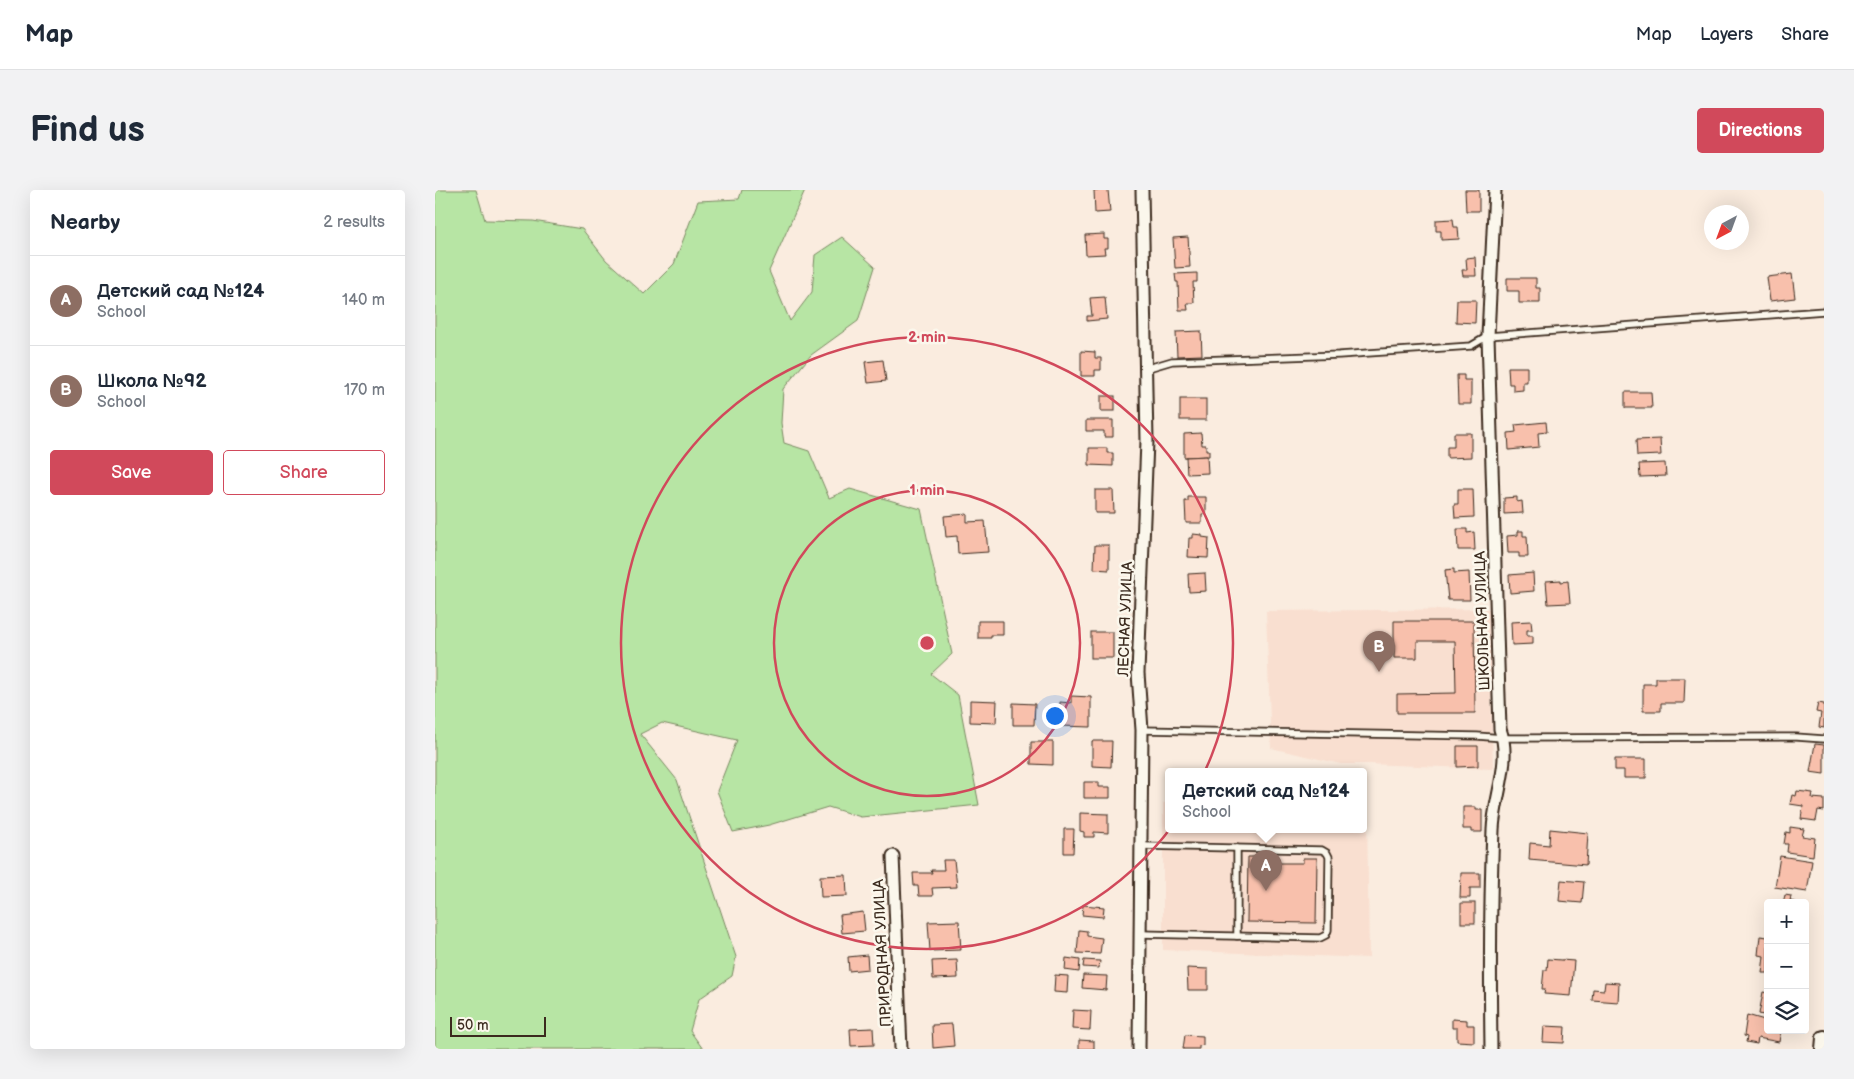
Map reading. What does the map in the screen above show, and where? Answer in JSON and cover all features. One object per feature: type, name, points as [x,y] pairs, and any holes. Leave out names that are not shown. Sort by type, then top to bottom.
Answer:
[{"type":"street","name":"ЛЕСНАЯ УЛИЦА","points":[[1139,1049],[1143,730],[1138,673],[1147,441],[1142,190]]},
{"type":"street","name":"ШКОЛЬНАЯ УЛИЦА","points":[[1491,1049],[1490,980],[1493,828],[1503,773],[1488,336],[1495,190]]},
{"type":"street","name":"ПРИРОДНАЯ УЛИЦА","points":[[893,856],[901,1049]]},
{"type":"street","points":[[1823,1049],[1824,1038]]},
{"type":"lane","points":[[1145,369],[1172,361],[1339,355],[1471,346],[1488,336],[1824,311]]},
{"type":"lane","points":[[1143,730],[1503,738],[1796,736],[1824,739]]},
{"type":"lane","points":[[1141,934],[1320,938],[1326,935],[1328,930],[1329,857],[1327,852],[1323,850],[1142,846]]},
{"type":"lane","points":[[1237,848],[1237,936]]},
{"type":"shaded area","points":[[1489,609],[1493,769],[1341,764],[1271,748],[1266,611]]},
{"type":"shaded area","points":[[1163,803],[1165,803],[1165,833],[1367,833],[1367,807],[1369,958],[1163,950]]},
{"type":"green space","points":[[435,190],[476,190],[485,220],[533,221],[582,229],[606,260],[644,294],[674,264],[698,201],[739,199],[742,190],[805,190],[769,271],[790,321],[812,292],[815,255],[842,237],[875,267],[858,321],[811,355],[783,389],[781,423],[784,443],[809,451],[829,498],[850,489],[921,509],[952,654],[931,674],[958,695],[979,805],[861,817],[828,807],[769,825],[733,832],[717,791],[737,740],[662,723],[640,734],[677,780],[736,957],[732,976],[699,999],[690,1031],[703,1049],[435,1049]]},
{"type":"building","points":[[1094,190],[1108,190],[1110,212],[1095,213]]},
{"type":"building","points":[[1465,190],[1479,190],[1479,211],[1466,211]]},
{"type":"building","points":[[1453,219],[1454,227],[1458,227],[1459,239],[1441,240],[1441,231],[1436,231],[1436,220]]},
{"type":"building","points":[[1104,234],[1104,239],[1108,239],[1108,248],[1104,248],[1105,254],[1086,255],[1085,235]]},
{"type":"building","points":[[1188,237],[1190,267],[1175,268],[1173,238]]},
{"type":"building","points":[[1475,257],[1476,276],[1463,276],[1462,270],[1467,270],[1466,258]]},
{"type":"building","points":[[1197,273],[1197,282],[1193,282],[1194,303],[1187,303],[1188,310],[1179,310],[1178,282],[1176,282],[1175,274]]},
{"type":"building","points":[[1792,274],[1795,298],[1770,301],[1767,277]]},
{"type":"building","points":[[1507,278],[1536,278],[1536,288],[1540,288],[1540,303],[1519,303],[1519,291],[1507,291]]},
{"type":"building","points":[[1105,297],[1107,319],[1087,321],[1087,316],[1092,316],[1090,298]]},
{"type":"building","points":[[1457,300],[1476,300],[1475,323],[1456,322]]},
{"type":"building","points":[[1201,331],[1202,355],[1177,356],[1176,332]]},
{"type":"building","points":[[1081,351],[1095,352],[1095,358],[1101,358],[1101,370],[1095,370],[1095,376],[1081,376]]},
{"type":"building","points":[[883,360],[886,381],[868,383],[865,362]]},
{"type":"building","points":[[1508,367],[1527,367],[1527,382],[1523,382],[1523,390],[1513,391],[1513,384],[1509,384]]},
{"type":"building","points":[[1457,375],[1464,375],[1464,380],[1471,380],[1471,404],[1458,404]]},
{"type":"building","points":[[1625,392],[1651,392],[1652,408],[1625,408]]},
{"type":"building","points":[[1101,396],[1115,396],[1115,411],[1101,411]]},
{"type":"building","points":[[1180,399],[1206,399],[1206,420],[1180,420]]},
{"type":"building","points":[[1086,420],[1113,420],[1113,437],[1104,437],[1104,431],[1086,431]]},
{"type":"building","points":[[1546,422],[1547,432],[1538,433],[1539,447],[1509,450],[1508,433],[1516,432],[1515,425]]},
{"type":"building","points":[[1201,433],[1202,445],[1206,445],[1206,450],[1209,450],[1209,456],[1184,457],[1184,434]]},
{"type":"building","points":[[1454,433],[1471,433],[1471,457],[1447,458],[1447,447],[1454,447]]},
{"type":"building","points":[[1660,439],[1661,455],[1637,456],[1636,440]]},
{"type":"building","points":[[1089,448],[1107,448],[1107,453],[1113,453],[1113,466],[1089,465]]},
{"type":"building","points":[[1207,456],[1208,473],[1187,474],[1186,457]]},
{"type":"building","points":[[1665,463],[1666,476],[1640,477],[1639,464]]},
{"type":"building","points":[[1458,489],[1473,489],[1474,517],[1455,518],[1454,504],[1458,504]]},
{"type":"building","points":[[1095,490],[1113,490],[1114,513],[1095,513]]},
{"type":"building","points":[[1188,497],[1206,497],[1206,514],[1202,514],[1202,523],[1186,523],[1185,501],[1188,501]]},
{"type":"building","points":[[1517,497],[1517,502],[1522,501],[1523,513],[1504,514],[1504,498]]},
{"type":"building","points":[[967,514],[967,522],[985,521],[988,552],[958,554],[957,536],[946,537],[944,516]]},
{"type":"building","points":[[1457,529],[1467,529],[1467,533],[1474,532],[1475,550],[1458,550]]},
{"type":"building","points":[[1518,531],[1523,531],[1523,536],[1527,536],[1528,557],[1519,557],[1519,553],[1508,553],[1507,536],[1518,535]]},
{"type":"building","points":[[1193,534],[1209,538],[1208,558],[1188,557],[1189,538],[1193,538]]},
{"type":"building","points":[[1095,545],[1109,545],[1109,570],[1094,569]]},
{"type":"building","points":[[1454,569],[1454,573],[1469,572],[1470,600],[1448,600],[1445,570]]},
{"type":"building","points":[[1205,573],[1206,591],[1189,592],[1188,574]]},
{"type":"building","points":[[1533,573],[1534,591],[1510,593],[1509,575]]},
{"type":"building","points":[[1561,580],[1561,582],[1568,581],[1570,603],[1548,604],[1546,581]]},
{"type":"building","points":[[978,621],[1003,621],[1003,635],[991,635],[991,638],[978,638]]},
{"type":"building","points":[[1394,621],[1474,621],[1475,713],[1397,713],[1397,694],[1456,693],[1455,641],[1417,641],[1417,658],[1394,658]]},
{"type":"building","points":[[1531,621],[1532,630],[1527,630],[1527,636],[1533,636],[1533,644],[1512,645],[1511,622]]},
{"type":"building","points":[[1091,632],[1113,632],[1113,658],[1091,658]]},
{"type":"building","points":[[1656,678],[1685,678],[1684,703],[1661,703],[1661,711],[1643,711],[1643,684],[1656,684]]},
{"type":"building","points":[[1071,696],[1091,697],[1091,727],[1060,726],[1060,702],[1071,703]]},
{"type":"building","points":[[970,700],[997,701],[996,723],[970,722]]},
{"type":"building","points":[[1013,703],[1035,704],[1034,725],[1013,725]]},
{"type":"building","points":[[1818,703],[1824,704],[1824,728],[1819,727],[1821,713],[1816,712]]},
{"type":"building","points":[[1092,741],[1112,741],[1111,767],[1092,766]]},
{"type":"building","points":[[1031,742],[1053,742],[1053,765],[1031,764]]},
{"type":"building","points":[[1815,744],[1824,745],[1824,774],[1810,772]]},
{"type":"building","points":[[1457,746],[1478,746],[1478,766],[1457,767]]},
{"type":"building","points":[[1615,759],[1646,759],[1646,778],[1624,778],[1624,770],[1615,770]]},
{"type":"building","points":[[1084,782],[1099,782],[1099,787],[1110,787],[1110,798],[1084,798]]},
{"type":"building","points":[[1797,791],[1813,793],[1812,798],[1824,799],[1824,811],[1818,810],[1816,821],[1801,819],[1803,806],[1790,804],[1792,795],[1796,796]]},
{"type":"building","points":[[1463,807],[1476,807],[1476,810],[1482,810],[1482,832],[1471,832],[1471,829],[1463,829]]},
{"type":"building","points":[[1080,813],[1108,814],[1108,833],[1094,832],[1094,837],[1084,837],[1084,832],[1080,831]]},
{"type":"building","points":[[1790,827],[1804,829],[1802,836],[1815,838],[1813,856],[1787,852],[1788,844],[1784,844],[1786,832],[1790,833]]},
{"type":"building","points":[[1064,829],[1074,829],[1073,853],[1064,853]]},
{"type":"building","points":[[1550,829],[1588,833],[1586,865],[1529,860],[1530,843],[1549,845]]},
{"type":"building","points":[[1780,856],[1812,861],[1807,892],[1775,887]]},
{"type":"building","points":[[1248,857],[1263,857],[1263,863],[1303,863],[1303,858],[1317,858],[1316,923],[1247,922]]},
{"type":"building","points":[[943,860],[954,860],[957,887],[932,888],[933,896],[919,896],[918,886],[914,886],[913,873],[932,873],[931,870],[944,870]]},
{"type":"building","points":[[1461,873],[1480,873],[1480,888],[1470,888],[1470,898],[1460,898]]},
{"type":"building","points":[[846,875],[847,896],[821,897],[820,876]]},
{"type":"building","points":[[1561,880],[1584,882],[1582,903],[1559,901]]},
{"type":"building","points":[[1785,895],[1791,896],[1790,899],[1784,899]]},
{"type":"building","points":[[1461,903],[1475,903],[1475,923],[1461,923]]},
{"type":"building","points":[[1083,905],[1104,907],[1103,917],[1082,915]]},
{"type":"building","points":[[863,912],[865,931],[842,933],[840,915]]},
{"type":"building","points":[[959,921],[961,950],[930,951],[928,922]]},
{"type":"building","points":[[1079,930],[1087,931],[1087,936],[1102,938],[1100,954],[1077,953]]},
{"type":"building","points":[[1760,936],[1764,936],[1764,956],[1758,955]]},
{"type":"building","points":[[867,955],[868,969],[849,971],[848,957]]},
{"type":"building","points":[[1764,956],[1764,973],[1762,973]]},
{"type":"building","points":[[1066,958],[1080,960],[1079,972],[1065,970]]},
{"type":"building","points":[[1548,959],[1574,961],[1571,996],[1544,994],[1545,989],[1542,989],[1544,970],[1547,970]]},
{"type":"building","points":[[957,960],[958,978],[933,979],[932,961]]},
{"type":"building","points":[[1084,960],[1100,961],[1099,968],[1083,967]]},
{"type":"building","points":[[1187,968],[1208,969],[1208,990],[1188,990]]},
{"type":"building","points":[[1055,975],[1068,976],[1067,993],[1054,992]]},
{"type":"building","points":[[1083,975],[1107,976],[1106,990],[1082,988]]},
{"type":"building","points":[[1605,982],[1619,983],[1618,1002],[1592,1000],[1593,989],[1604,990]]},
{"type":"building","points":[[1763,992],[1764,992],[1764,1015],[1759,1014]]},
{"type":"building","points":[[1073,1010],[1091,1011],[1090,1030],[1072,1029]]},
{"type":"building","points":[[1747,1015],[1764,1020],[1764,1034],[1780,1034],[1779,1042],[1758,1038],[1757,1044],[1746,1042],[1747,1037],[1744,1036]]},
{"type":"building","points":[[1452,1019],[1467,1020],[1467,1025],[1474,1025],[1474,1042],[1457,1041],[1457,1028],[1452,1028]]},
{"type":"building","points":[[952,1024],[954,1046],[933,1048],[932,1025]]},
{"type":"building","points":[[1544,1026],[1565,1027],[1564,1043],[1543,1042]]},
{"type":"building","points":[[873,1028],[874,1045],[851,1046],[850,1029]]},
{"type":"building","points":[[1185,1035],[1203,1036],[1203,1045],[1199,1046],[1199,1049],[1183,1049]]},
{"type":"building","points":[[1079,1040],[1094,1041],[1094,1049],[1079,1049]]},
{"type":"place","name":"Школа №92","points":[[1379,672]]},
{"type":"place","name":"Детский сад №124","points":[[1266,891]]}]
